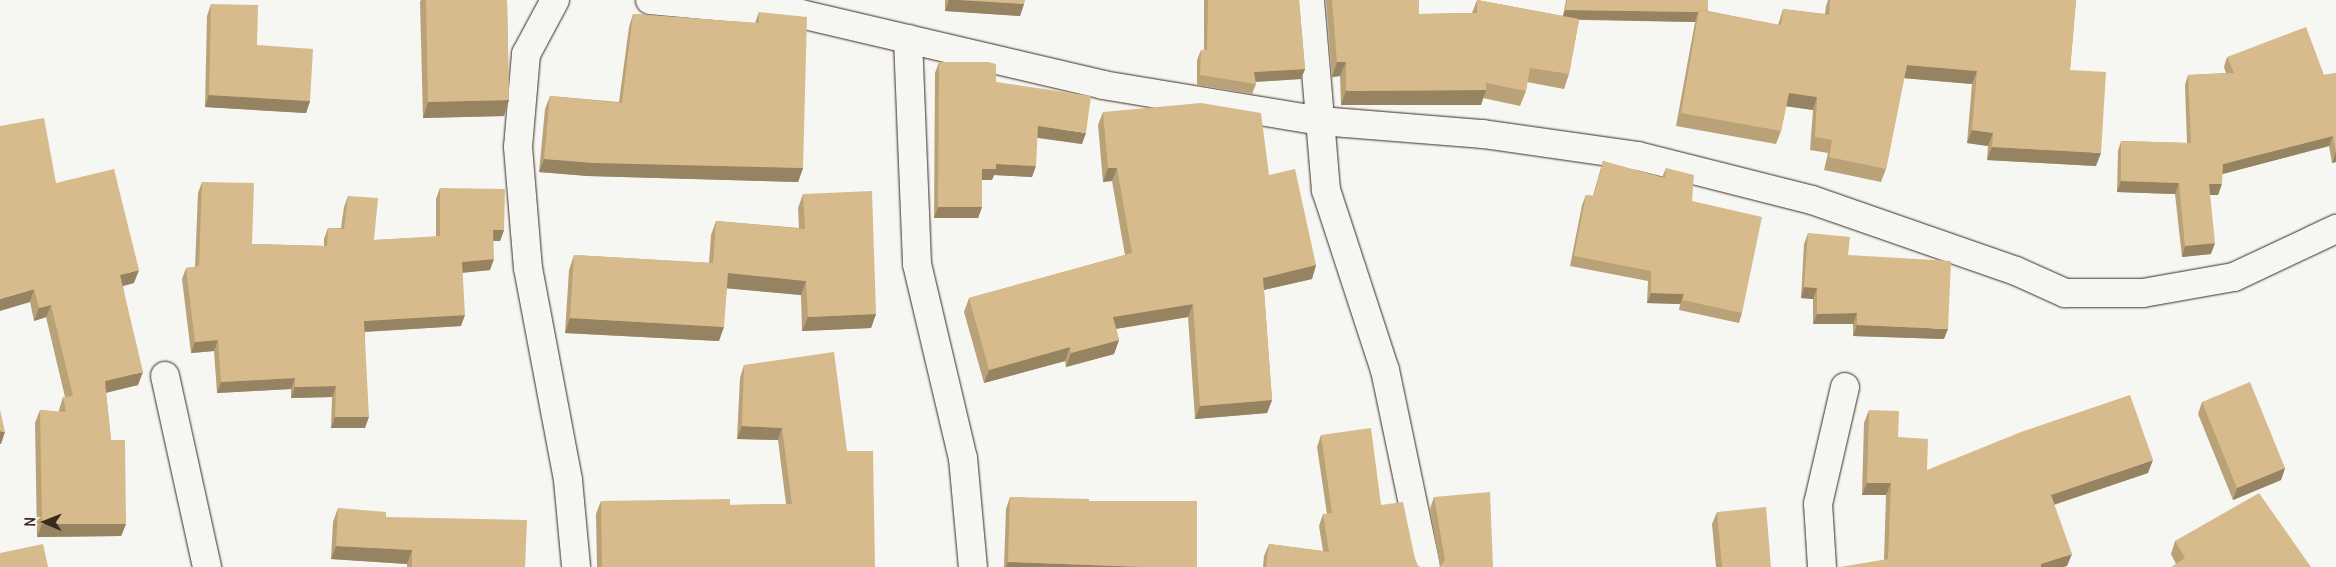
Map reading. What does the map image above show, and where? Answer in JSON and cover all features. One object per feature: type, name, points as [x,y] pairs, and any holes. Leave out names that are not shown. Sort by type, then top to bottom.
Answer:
[{"type":"street","points":[[555,0],[526,54],[518,147],[528,268],[568,480],[576,567]]},
{"type":"street","points":[[650,0],[801,14],[1103,85],[1320,121],[1483,134],[1638,156],[1812,200],[2016,271],[2065,293],[2143,293],[2234,277],[2336,229]]},
{"type":"street","points":[[1310,0],[1326,190],[1385,370],[1426,567]]},
{"type":"street","points":[[908,39],[917,264],[963,458],[973,567]]},
{"type":"street","points":[[165,376],[207,567]]},
{"type":"street","points":[[1822,567],[1818,504],[1844,387]]},
{"type":"building","points":[[426,0],[507,0],[509,100],[428,102]]},
{"type":"building","points":[[960,0],[1025,0],[1024,4]]},
{"type":"building","points":[[1208,0],[1299,0],[1305,69],[1254,72],[1256,84],[1200,75],[1201,50],[1207,50]]},
{"type":"building","points":[[1332,0],[1419,0],[1419,14],[1477,13],[1477,0],[1579,19],[1569,74],[1530,68],[1526,91],[1486,83],[1486,90],[1346,91],[1346,62],[1337,62]]},
{"type":"building","points":[[1567,0],[1708,0],[1708,11],[1565,10]]},
{"type":"building","points":[[1830,0],[2076,0],[2070,70],[2106,72],[2101,153],[1992,147],[1993,133],[1972,130],[1977,71],[1907,65],[1886,169],[1829,157],[1832,140],[1815,137],[1817,97],[1789,93],[1781,131],[1681,113],[1699,10],[1781,25],[1783,9],[1829,15]]},
{"type":"building","points":[[211,4],[258,5],[257,45],[313,49],[310,101],[209,95]]},
{"type":"building","points":[[759,12],[807,17],[803,168],[593,163],[544,159],[550,96],[622,103],[633,14],[759,23]]},
{"type":"building","points":[[2306,27],[2324,75],[2336,73],[2336,152],[2333,136],[2223,164],[2222,184],[2209,184],[2215,243],[2185,246],[2179,183],[2121,181],[2121,141],[2191,143],[2188,75],[2234,73],[2227,57]]},
{"type":"building","points":[[939,62],[988,62],[996,64],[996,82],[1091,96],[1086,133],[1038,126],[1036,166],[996,164],[996,169],[982,169],[982,207],[938,207]]},
{"type":"building","points":[[1201,103],[1261,113],[1269,175],[1295,169],[1316,265],[1263,278],[1272,400],[1200,406],[1193,304],[1113,317],[1119,340],[1071,353],[1070,347],[989,370],[969,298],[1132,253],[1117,168],[1108,168],[1103,112]]},
{"type":"building","points":[[44,118],[56,183],[114,169],[139,270],[120,275],[143,372],[105,381],[111,440],[125,440],[126,524],[42,524],[40,410],[66,412],[63,397],[73,396],[51,305],[39,308],[34,289],[0,299],[0,126]]},
{"type":"building","points":[[1603,161],[1665,178],[1666,168],[1694,175],[1692,201],[1762,217],[1742,313],[1682,300],[1684,294],[1651,293],[1651,271],[1574,256],[1586,195],[1594,196]]},
{"type":"building","points":[[202,182],[254,183],[252,244],[327,246],[328,228],[344,229],[348,196],[378,198],[374,240],[440,236],[440,188],[505,189],[504,230],[493,230],[494,259],[462,262],[465,315],[364,321],[369,417],[335,417],[336,386],[295,387],[295,378],[221,382],[218,340],[195,342],[186,268],[199,266]]},
{"type":"building","points":[[872,191],[876,314],[808,317],[806,281],[728,273],[724,327],[570,318],[574,255],[713,263],[716,221],[805,229],[803,194]]},
{"type":"building","points":[[1808,233],[1850,237],[1848,255],[1951,261],[1948,329],[1857,325],[1857,313],[1817,314],[1817,288],[1804,287]]},
{"type":"building","points":[[834,352],[847,451],[873,451],[875,567],[602,567],[601,501],[730,499],[730,505],[792,504],[782,428],[742,426],[744,365]]},
{"type":"building","points":[[2250,382],[2285,468],[2237,488],[2202,402]]},
{"type":"building","points":[[2130,395],[2153,460],[2051,495],[2072,554],[2041,564],[2041,567],[1840,567],[1888,559],[1891,483],[1867,483],[1869,410],[1899,411],[1898,437],[1928,439],[1927,470],[2021,432]]},
{"type":"building","points":[[0,410],[5,432],[0,431]]},
{"type":"building","points":[[1371,428],[1381,505],[1403,502],[1415,559],[1420,567],[1266,567],[1269,544],[1329,552],[1323,514],[1332,513],[1321,435]]},
{"type":"building","points":[[1490,492],[1493,567],[1440,567],[1445,560],[1434,497]]},
{"type":"building","points":[[2259,493],[2311,567],[2171,567],[2185,558],[2175,541]]},
{"type":"building","points":[[1010,497],[1089,499],[1089,501],[1197,501],[1197,567],[1008,562]]},
{"type":"building","points":[[1766,507],[1771,567],[1722,567],[1717,512]]},
{"type":"building","points":[[338,508],[386,512],[386,517],[527,520],[525,567],[412,567],[412,550],[336,546]]},
{"type":"building","points":[[43,544],[48,567],[0,567],[0,553]]}]
